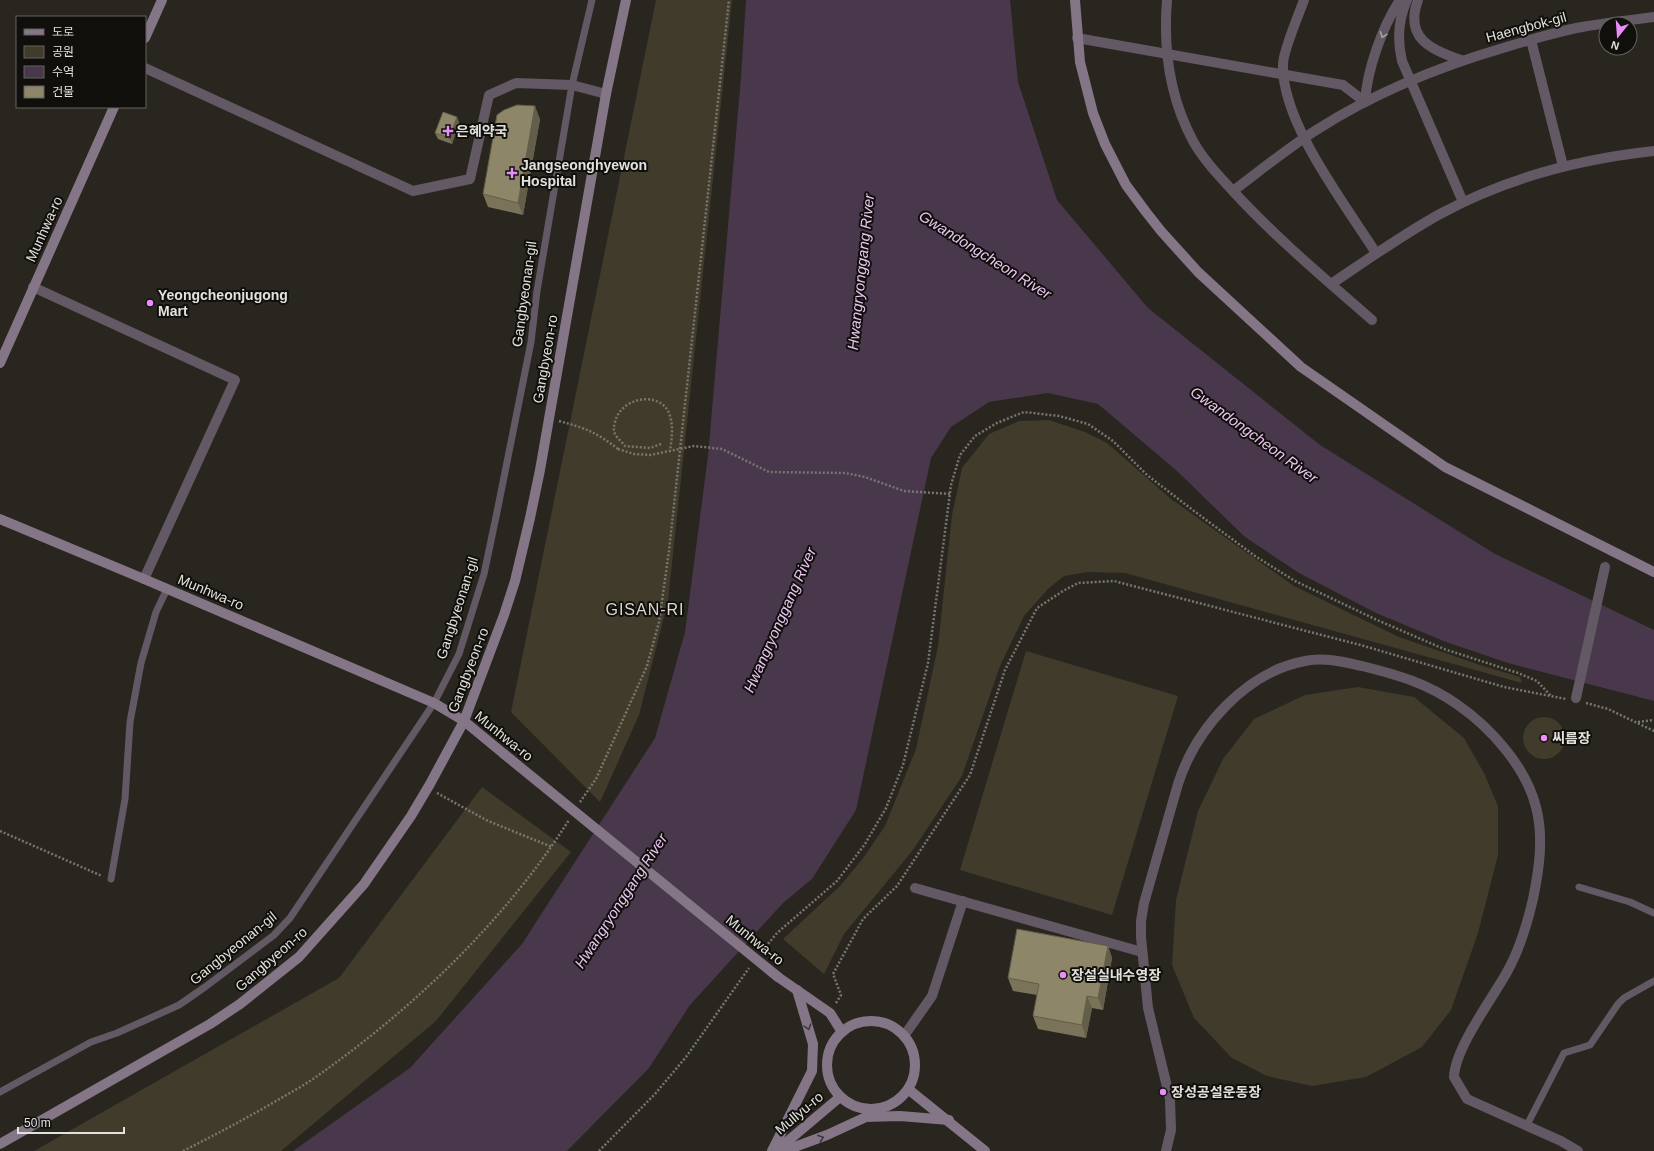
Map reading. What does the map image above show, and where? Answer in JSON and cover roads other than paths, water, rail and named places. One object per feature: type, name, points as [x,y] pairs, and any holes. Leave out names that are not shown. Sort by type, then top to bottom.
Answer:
[{"type":"street","points":[[146,36],[162,0]]},
{"type":"street","name":"Gangbyeon-ro","points":[[0,1144],[210,1024],[240,1004],[299,958],[364,884],[407,822],[428,788],[464,721],[504,615],[515,580],[540,470],[606,94],[626,0]]},
{"type":"street","points":[[1075,0],[1080,62],[1093,112],[1105,144],[1125,182],[1160,231],[1198,272],[1301,367],[1445,467],[1654,572]]},
{"type":"street","points":[[1167,0],[1165,22],[1166,54],[1172,86],[1186,127],[1205,158],[1247,207],[1372,320]]},
{"type":"street","points":[[1304,0],[1283,62],[1284,85],[1303,139],[1376,253]]},
{"type":"street","points":[[1364,102],[1366,87],[1384,33],[1400,0]]},
{"type":"street","points":[[1407,0],[1401,17],[1398,46],[1402,61],[1463,202]]},
{"type":"street","points":[[1418,0],[1414,20],[1415,28],[1421,39],[1438,53],[1461,60]]},
{"type":"street","name":"Haengbok-gil","points":[[1233,191],[1303,139],[1364,102],[1410,80],[1461,60],[1581,27],[1654,17]]},
{"type":"street","points":[[1077,38],[1343,85],[1364,102]]},
{"type":"street","points":[[1531,40],[1563,166]]},
{"type":"street","points":[[146,68],[413,191],[470,179],[489,95],[516,83],[572,85],[606,94]]},
{"type":"street","name":"Munhwa-ro","points":[[0,363],[114,108]]},
{"type":"street","points":[[1331,284],[1376,253],[1441,214],[1463,202],[1491,190],[1563,166],[1591,160],[1654,151]]},
{"type":"street","points":[[34,288],[235,380],[144,579]]},
{"type":"street","name":"Munhwa-ro","points":[[0,519],[434,703],[464,721],[778,977],[830,1013],[842,1032]]},
{"type":"street","points":[[1576,700],[1605,567]]},
{"type":"street","points":[[1166,1151],[1171,1130],[1170,1099],[1148,1008],[1142,952],[1141,921],[1144,903],[1183,768],[1203,736],[1230,702],[1269,673],[1290,664],[1315,659],[1359,665],[1400,675],[1423,684],[1446,696],[1475,717],[1498,741],[1523,776],[1536,807],[1539,835],[1538,865],[1526,926],[1519,948],[1508,971],[1457,1057],[1454,1077],[1467,1099],[1561,1140],[1578,1151]]},
{"type":"street","points":[[915,888],[1142,952]]},
{"type":"street","points":[[904,1036],[932,996],[963,901]]},
{"type":"street","points":[[772,1151],[812,1071],[813,1044],[797,990]]},
{"type":"street","points":[[866,1021],[880,1022],[893,1027],[904,1036],[912,1049],[915,1062],[914,1076],[908,1089],[899,1099],[888,1106],[876,1109],[856,1107],[840,1097],[831,1086],[827,1072],[827,1058],[831,1044],[842,1032],[852,1025],[866,1021]]},
{"type":"street","points":[[908,1089],[949,1120],[985,1151]]},
{"type":"street","name":"Mullyu-ro","points":[[776,1151],[840,1097]]},
{"type":"street","points":[[784,1151],[828,1135],[866,1117],[900,1116],[949,1120]]},
{"type":"lane","name":"Gangbyeonan-gil","points":[[0,1092],[91,1042],[117,1033],[179,1005],[274,935],[290,918],[434,703],[459,654],[484,574],[531,342],[537,291],[572,85],[592,0]]},
{"type":"lane","points":[[111,879],[125,799],[130,722],[141,663],[156,612],[167,589]]},
{"type":"lane","points":[[1579,887],[1630,902],[1654,913]]},
{"type":"lane","points":[[1527,1125],[1564,1053],[1590,1045],[1618,1004],[1624,998],[1654,981]]},
{"type":"water","points":[[746,0],[1010,0],[1018,82],[1057,200],[1148,308],[1320,445],[1495,554],[1654,630],[1654,701],[1508,663],[1446,642],[1376,613],[1299,573],[1245,537],[1177,471],[1098,404],[1048,393],[989,402],[951,427],[931,458],[856,810],[812,879],[783,903],[690,1005],[649,1068],[567,1151],[293,1151],[410,1068],[522,944],[655,738],[685,632],[708,456],[741,77]]},
{"type":"place","name":"은혜약국","points":[[448,131]]},
{"type":"place","name":"Jangseonghyewon Hospital","points":[[512,173]]},
{"type":"place","name":"Yeongcheonjugong Mart","points":[[150,303]]},
{"type":"place","name":"씨름장","points":[[1544,738]]},
{"type":"place","name":"장설실내수영장","points":[[1063,975]]},
{"type":"place","name":"장성공설운동장","points":[[1163,1092]]},
{"type":"district","name":"GISAN-RI","points":[[645,609]]},
{"type":"water label","name":"Gwandongcheon River","points":[[985,255]]},
{"type":"water label","name":"Hwangryonggang River","points":[[861,272]]},
{"type":"water label","name":"Gwandongcheon River","points":[[1254,435]]},
{"type":"water label","name":"Hwangryonggang River","points":[[780,620]]},
{"type":"water label","name":"Hwangryonggang River","points":[[621,901]]}]
